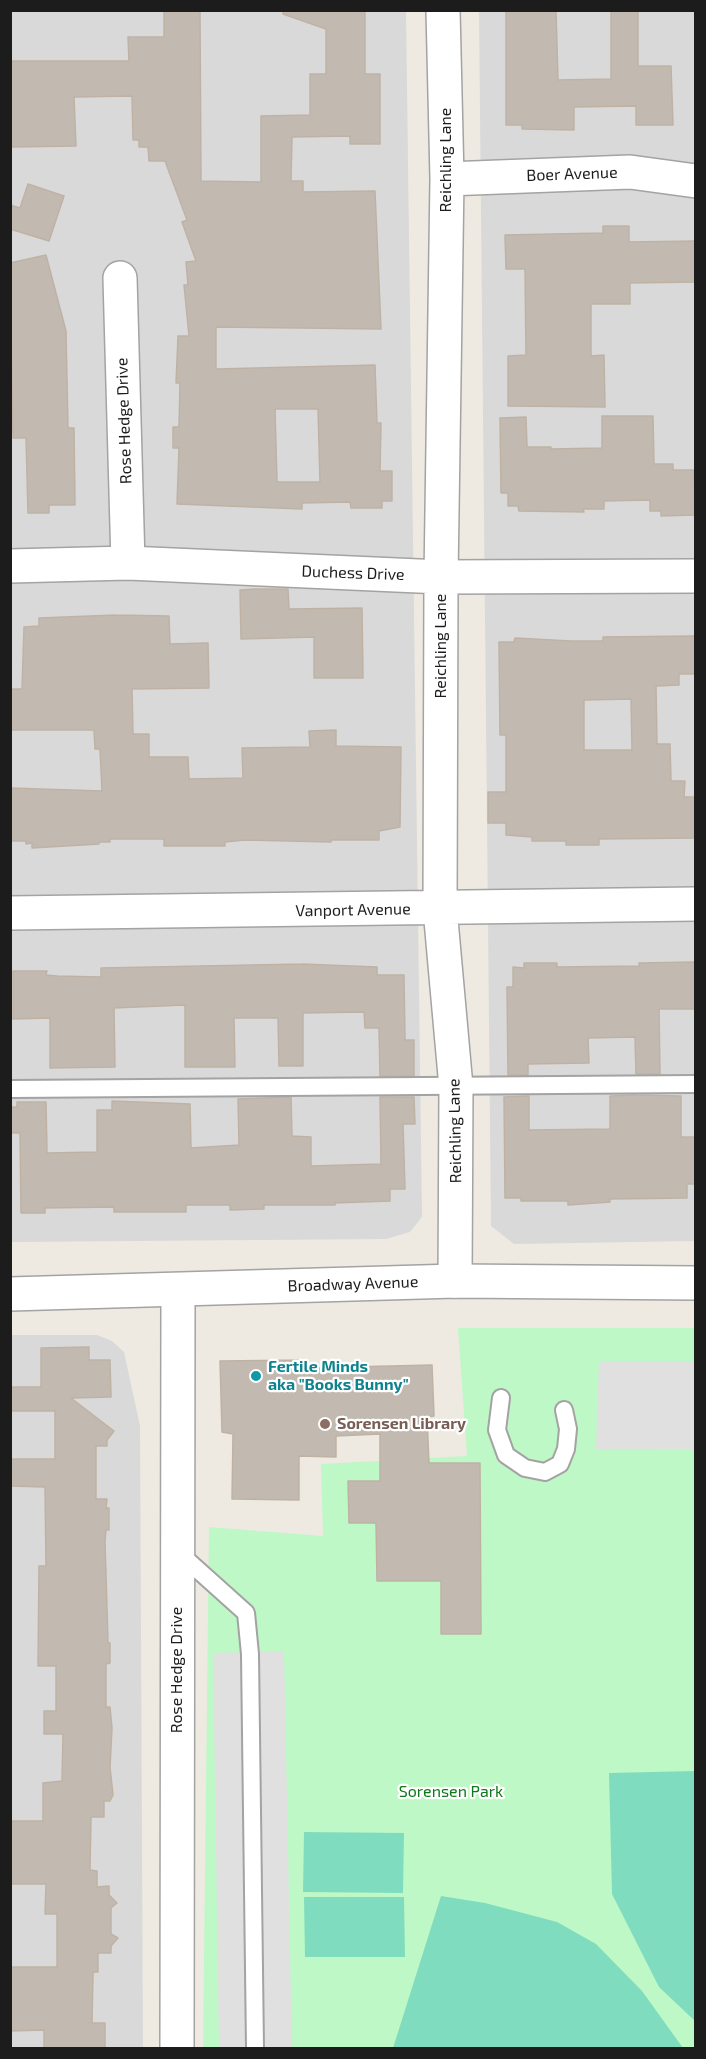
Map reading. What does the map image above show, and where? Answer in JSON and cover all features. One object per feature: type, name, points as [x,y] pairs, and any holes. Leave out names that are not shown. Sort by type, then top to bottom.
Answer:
[{"type":"street","name":"Reichling Lane","points":[[443,10],[447,180],[441,577],[440,909],[456,1087],[455,1281]]},
{"type":"street","name":"Boer Avenue","points":[[447,180],[630,172],[696,181]]},
{"type":"street","name":"Rose Hedge Drive","points":[[120,278],[128,563]]},
{"type":"street","name":"Duchess Drive","points":[[10,566],[128,563],[441,577],[696,576]]},
{"type":"street","name":"Vanport Avenue","points":[[10,913],[696,904]]},
{"type":"street","name":"Broadway Avenue","points":[[10,1294],[178,1291],[455,1281],[696,1283]]},
{"type":"street","name":"Rose Hedge Drive","points":[[177,2049],[178,1291]]},
{"type":"lane","points":[[10,1089],[696,1084]]},
{"type":"lane","points":[[501,1398],[497,1430],[506,1455],[525,1468],[545,1472],[560,1464],[567,1439],[564,1410]]},
{"type":"lane","points":[[177,1551],[246,1613],[250,1654],[255,2049]]},
{"type":"shaded area","points":[[10,11],[406,11],[422,1217],[410,1232],[386,1239],[11,1242]]},
{"type":"shaded area","points":[[479,11],[695,11],[695,1241],[514,1244],[491,1226]]},
{"type":"shaded area","points":[[10,1335],[97,1335],[112,1341],[124,1352],[140,1426],[143,2048],[11,2048]]},
{"type":"shaded area","points":[[599,1361],[695,1361],[695,1449],[596,1450]]},
{"type":"shaded area","points":[[284,1651],[292,2048],[219,2048],[213,1653]]},
{"type":"green space","name":"Sorensen Park","points":[[458,1328],[695,1328],[695,2048],[203,2048],[209,1527],[323,1536],[321,1464],[467,1456]]},
{"type":"green space","points":[[696,1771],[695,2021],[659,1987],[612,1894],[609,1773]]},
{"type":"green space","points":[[304,1832],[404,1833],[403,1893],[303,1892]]},
{"type":"green space","points":[[441,1896],[485,1903],[557,1922],[596,1944],[642,1991],[683,2048],[393,2048]]},
{"type":"green space","points":[[304,1897],[404,1897],[405,1957],[305,1957]]},
{"type":"building","points":[[164,10],[200,10],[201,181],[261,182],[261,116],[310,115],[310,74],[326,74],[326,29],[283,14],[284,10],[365,10],[365,74],[380,74],[380,144],[350,144],[350,136],[292,137],[291,181],[303,181],[303,192],[375,191],[381,329],[216,327],[216,369],[375,365],[377,423],[381,423],[380,471],[392,471],[392,501],[382,501],[382,508],[351,508],[350,502],[302,503],[302,509],[177,504],[179,448],[173,448],[173,427],[179,427],[180,383],[176,383],[178,336],[189,336],[184,285],[188,285],[186,262],[196,261],[182,222],[187,220],[165,161],[149,161],[148,147],[139,147],[139,140],[133,140],[132,96],[74,97],[76,146],[10,147],[10,61],[129,61],[128,37],[164,37]],"holes":[[[275,409],[318,409],[320,482],[277,482]]]},
{"type":"building","points":[[506,10],[556,10],[558,80],[611,79],[611,10],[638,10],[638,66],[671,66],[673,125],[636,125],[636,106],[574,107],[574,130],[522,129],[522,125],[506,125]]},
{"type":"building","points":[[28,184],[64,196],[49,241],[10,229],[10,205],[20,208]]},
{"type":"building","points":[[603,226],[629,226],[629,242],[695,241],[696,282],[630,283],[630,304],[591,304],[591,356],[604,355],[605,407],[508,406],[508,356],[526,355],[525,269],[506,269],[505,235],[603,233]]},
{"type":"building","points":[[46,255],[66,331],[68,428],[74,428],[75,505],[49,505],[49,513],[28,513],[26,438],[13,438],[10,263]]},
{"type":"building","points":[[602,416],[653,416],[654,464],[673,464],[673,470],[694,470],[695,515],[661,516],[661,511],[650,511],[650,500],[604,501],[604,509],[583,509],[584,512],[519,511],[518,506],[508,506],[508,493],[501,493],[500,418],[526,417],[527,447],[602,448]]},
{"type":"building","points":[[288,589],[289,609],[362,608],[363,678],[314,678],[314,637],[241,639],[240,590]]},
{"type":"building","points":[[116,615],[169,616],[170,644],[208,643],[209,688],[132,689],[133,734],[149,734],[149,757],[188,757],[189,779],[243,778],[242,748],[310,747],[309,731],[336,730],[336,746],[401,747],[400,827],[379,831],[379,840],[331,840],[331,842],[245,840],[225,842],[225,846],[164,846],[164,839],[110,839],[110,842],[99,842],[99,844],[32,848],[32,843],[26,844],[26,841],[10,841],[10,788],[102,791],[100,749],[95,749],[94,730],[11,730],[10,689],[22,689],[24,627],[39,626],[39,618]]},
{"type":"building","points":[[695,636],[695,674],[679,674],[679,685],[656,686],[657,744],[670,744],[671,781],[685,781],[684,797],[696,797],[696,838],[599,839],[599,845],[566,845],[566,841],[532,841],[532,837],[506,835],[506,823],[488,823],[488,792],[506,792],[506,735],[500,735],[499,642],[514,642],[515,638],[603,641],[603,637]],"holes":[[[631,699],[632,750],[584,750],[584,700]]]},
{"type":"building","points":[[696,962],[696,1009],[659,1009],[660,1074],[636,1074],[635,1037],[588,1038],[589,1063],[528,1064],[528,1075],[508,1075],[507,987],[513,987],[513,967],[524,968],[524,963],[557,963],[557,967],[639,966],[639,963]]},
{"type":"building","points":[[302,964],[377,967],[377,975],[404,975],[405,1040],[414,1040],[414,1076],[380,1076],[379,1028],[365,1028],[364,1012],[303,1013],[303,1066],[279,1066],[278,1018],[234,1018],[235,1067],[185,1067],[185,1005],[114,1008],[115,1067],[50,1068],[50,1018],[13,1019],[13,971],[47,971],[46,975],[101,977],[101,968]]},
{"type":"building","points":[[529,1096],[529,1130],[610,1129],[610,1096],[681,1096],[681,1137],[696,1137],[696,1184],[687,1184],[687,1198],[610,1199],[610,1202],[568,1205],[568,1201],[521,1201],[521,1198],[505,1198],[504,1097]]},
{"type":"building","points":[[291,1097],[292,1136],[311,1137],[311,1166],[381,1164],[380,1097],[414,1097],[415,1124],[403,1124],[405,1189],[390,1189],[390,1201],[335,1203],[335,1205],[264,1205],[264,1209],[230,1210],[230,1205],[186,1205],[186,1212],[114,1212],[114,1207],[45,1208],[45,1213],[21,1213],[20,1133],[10,1133],[10,1107],[17,1107],[17,1102],[46,1102],[47,1153],[97,1152],[97,1110],[112,1110],[112,1101],[190,1104],[191,1148],[239,1145],[238,1099]]},
{"type":"building","points":[[89,1347],[89,1360],[110,1360],[111,1397],[71,1398],[114,1431],[107,1440],[107,1446],[96,1446],[96,1499],[107,1499],[106,1508],[109,1508],[109,1530],[106,1530],[105,1541],[108,1643],[110,1643],[110,1663],[106,1664],[106,1707],[110,1707],[112,1728],[110,1767],[113,1795],[110,1801],[104,1801],[104,1817],[91,1817],[90,1870],[97,1871],[97,1887],[109,1886],[109,1895],[117,1903],[111,1908],[111,1934],[118,1938],[111,1946],[111,1953],[98,1953],[98,1972],[93,1972],[92,2023],[105,2023],[105,2049],[44,2049],[44,2030],[10,2031],[10,1967],[57,1967],[57,1914],[45,1914],[46,1884],[10,1884],[10,1821],[43,1821],[43,1783],[62,1781],[63,1734],[44,1734],[44,1711],[56,1711],[56,1666],[38,1666],[39,1566],[46,1566],[45,1487],[10,1486],[10,1459],[55,1459],[55,1411],[10,1411],[10,1387],[41,1387],[41,1348]]},
{"type":"building","points":[[305,1360],[306,1368],[432,1365],[434,1416],[427,1417],[429,1463],[480,1463],[481,1634],[441,1634],[441,1581],[377,1581],[376,1523],[349,1523],[348,1481],[380,1481],[380,1434],[336,1436],[336,1457],[299,1456],[299,1500],[232,1499],[233,1434],[222,1432],[220,1361]]},
{"type":"place","name":"Fertile Minds aka \"Books Bunny\"","points":[[256,1376]]},
{"type":"place","name":"Sorensen Library","points":[[325,1424]]}]
